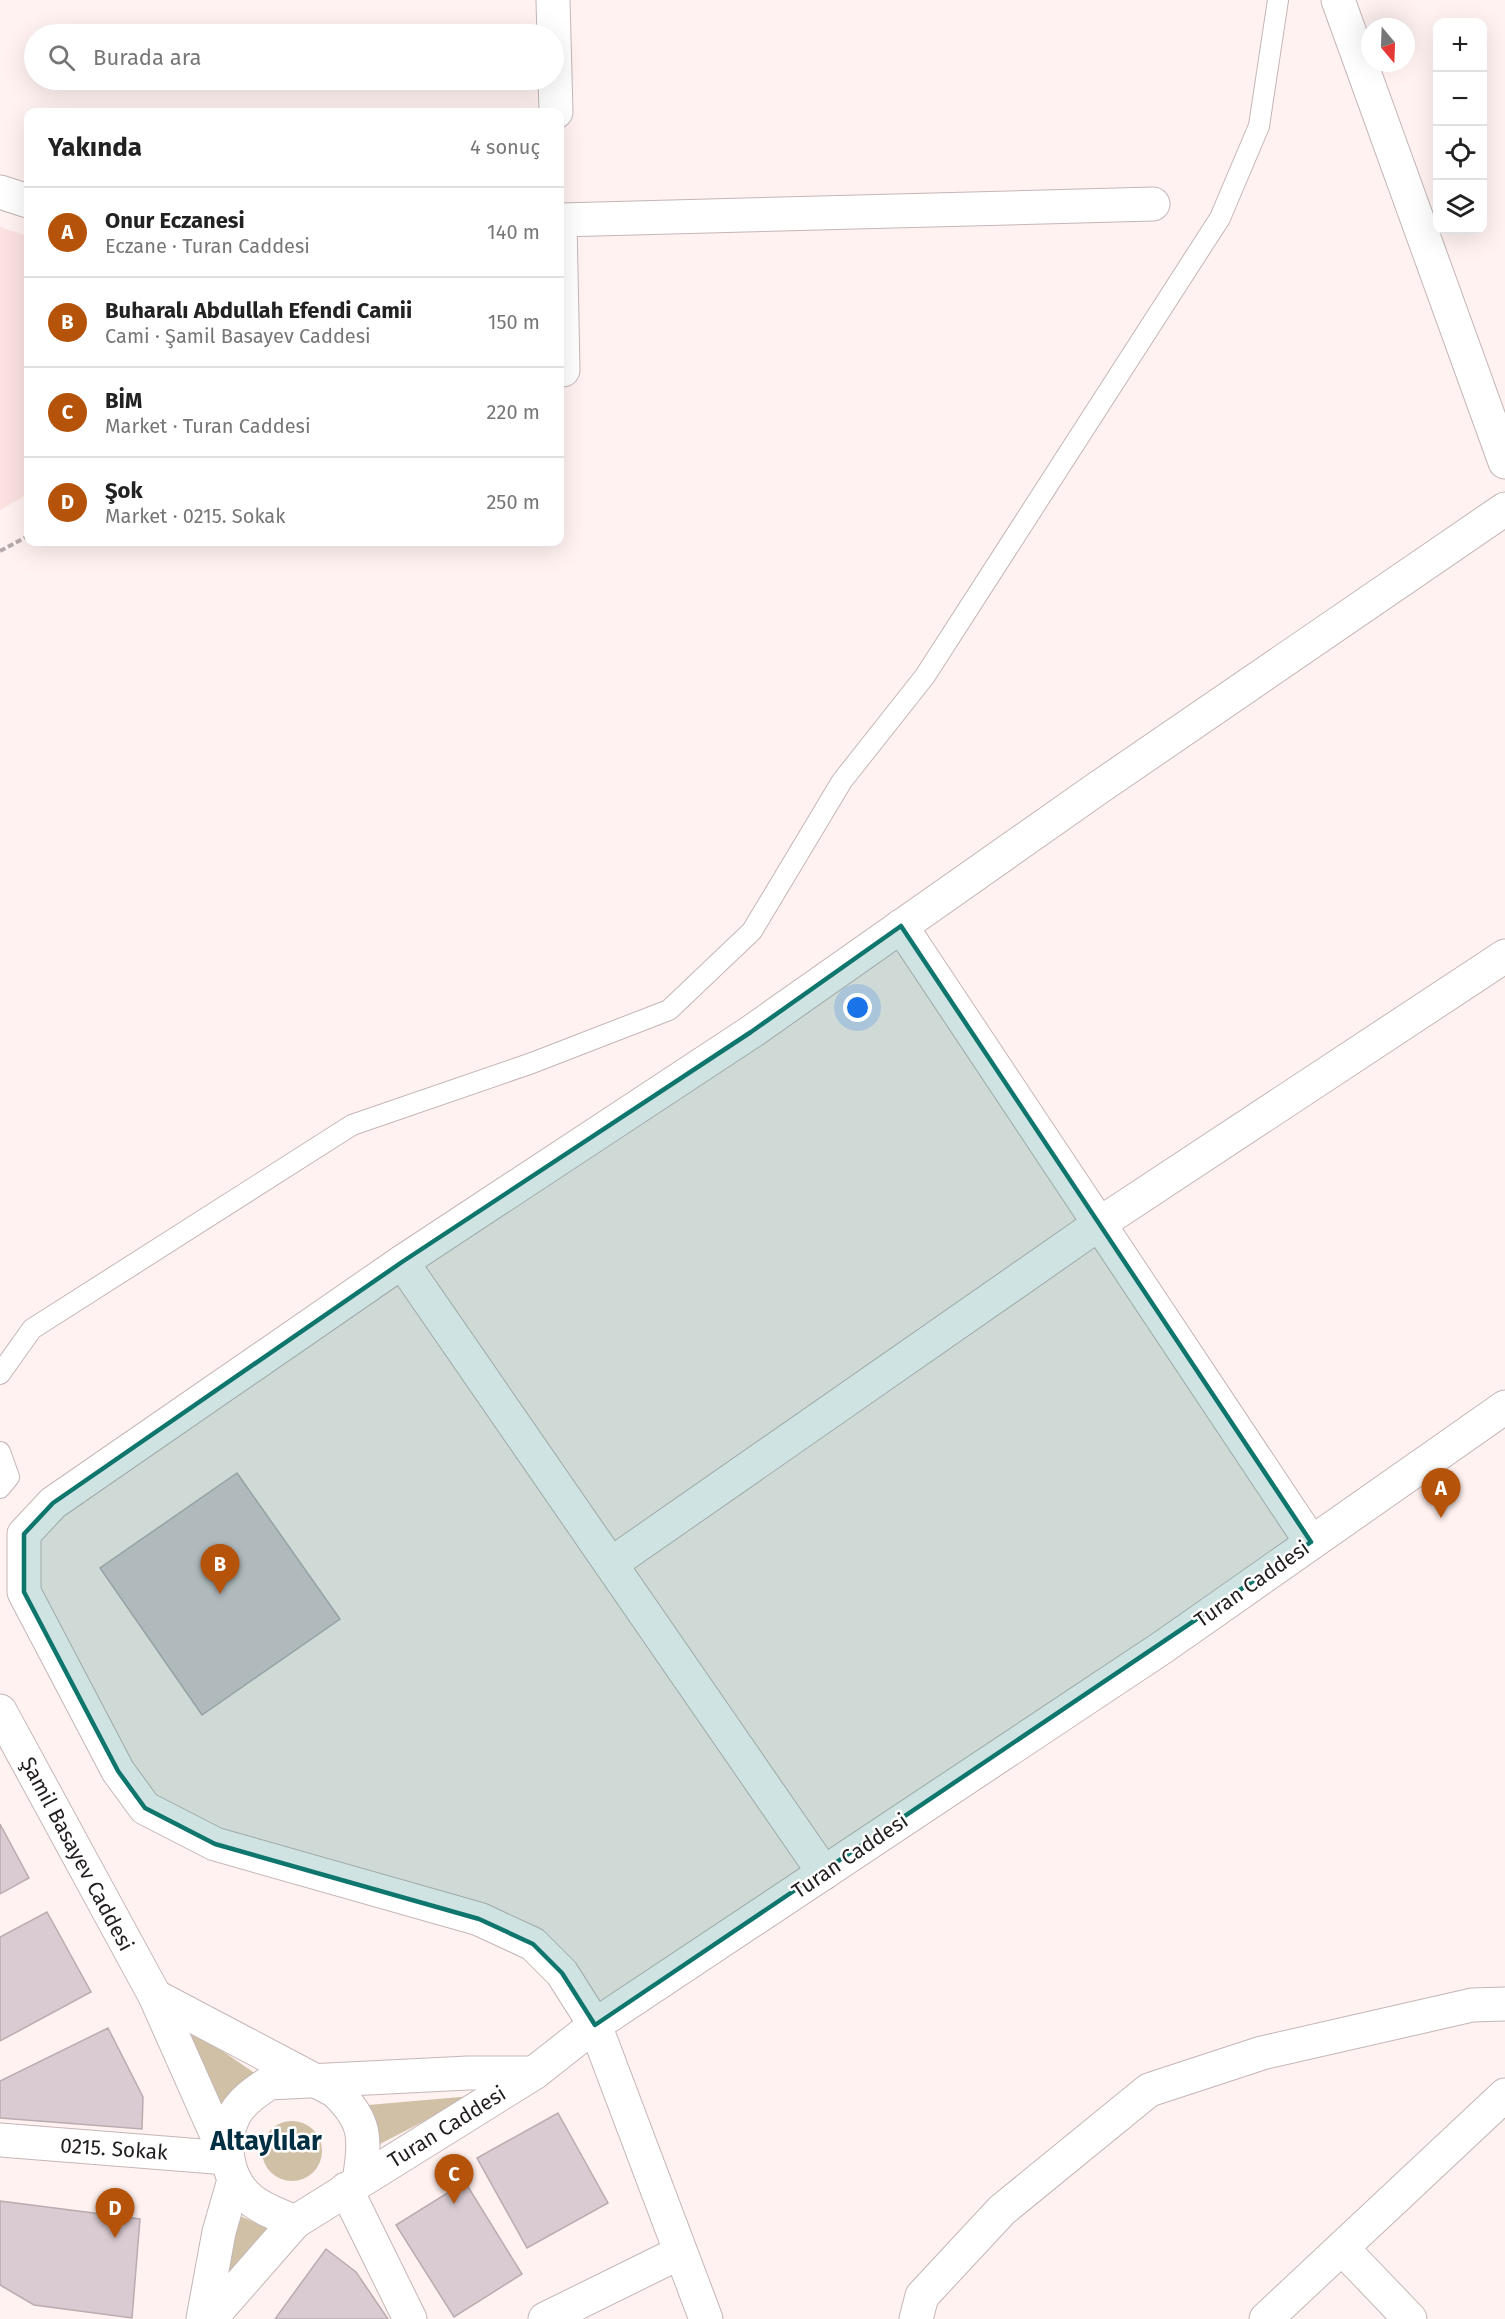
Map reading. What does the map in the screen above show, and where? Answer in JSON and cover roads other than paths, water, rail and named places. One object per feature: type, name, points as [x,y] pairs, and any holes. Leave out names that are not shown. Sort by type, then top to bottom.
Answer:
[{"type":"street","points":[[553,0],[554,24]]},
{"type":"street","points":[[1338,0],[1505,462]]},
{"type":"street","points":[[555,90],[556,108]]},
{"type":"street","points":[[0,192],[24,200]]},
{"type":"street","points":[[564,221],[1153,204]]},
{"type":"street","points":[[706,2319],[679,2253],[595,2025],[562,1973],[532,1944],[479,1919],[215,1844],[145,1808],[118,1771],[24,1592],[24,1533],[53,1503],[402,1262],[751,1032],[1360,606],[1505,509]]},
{"type":"street","points":[[902,926],[1311,1542]]},
{"type":"street","points":[[611,1564],[1099,1224],[1505,957]]},
{"type":"street","points":[[402,1262],[825,1873]]},
{"type":"street","name":"Turan Caddesi","points":[[210,2319],[295,2222],[534,2073],[595,2025],[1153,1653],[1504,1408]]},
{"type":"street","name":"Şamil Basayev Caddesi","points":[[0,1711],[154,1996],[231,2169]]},
{"type":"street","points":[[154,1996],[335,2091],[351,2106],[362,2126],[365,2148],[352,2185],[410,2319]]},
{"type":"street","points":[[916,2319],[922,2296],[1002,2210],[1149,2090],[1262,2053],[1472,2005],[1505,2004]]},
{"type":"street","points":[[203,2319],[231,2169],[227,2135],[233,2116],[250,2096],[269,2084],[314,2080],[468,2073],[534,2073]]},
{"type":"street","points":[[1266,2319],[1505,2095]]},
{"type":"street","name":"0215. Sokak","points":[[0,2140],[231,2169]]},
{"type":"street","points":[[231,2169],[248,2198],[267,2210],[295,2222]]},
{"type":"street","points":[[1342,2248],[1410,2319]]},
{"type":"street","points":[[545,2319],[679,2253]]},
{"type":"lane","points":[[0,1374],[32,1329],[351,1125],[532,1062],[669,1010],[752,931],[842,781],[925,675],[1220,219],[1259,126],[1278,0]]},
{"type":"lane","points":[[0,1452],[9,1477],[0,1488]]},
{"type":"place","name":"Onur Eczanesi","points":[[1441,1518]]},
{"type":"place","name":"Buharalı Abdullah Efendi Camii","points":[[220,1594]]},
{"type":"place","name":"BİM","points":[[454,2204]]},
{"type":"place","name":"Şok","points":[[115,2238]]},
{"type":"district","name":"Altaylılar","points":[[266,2141]]}]
